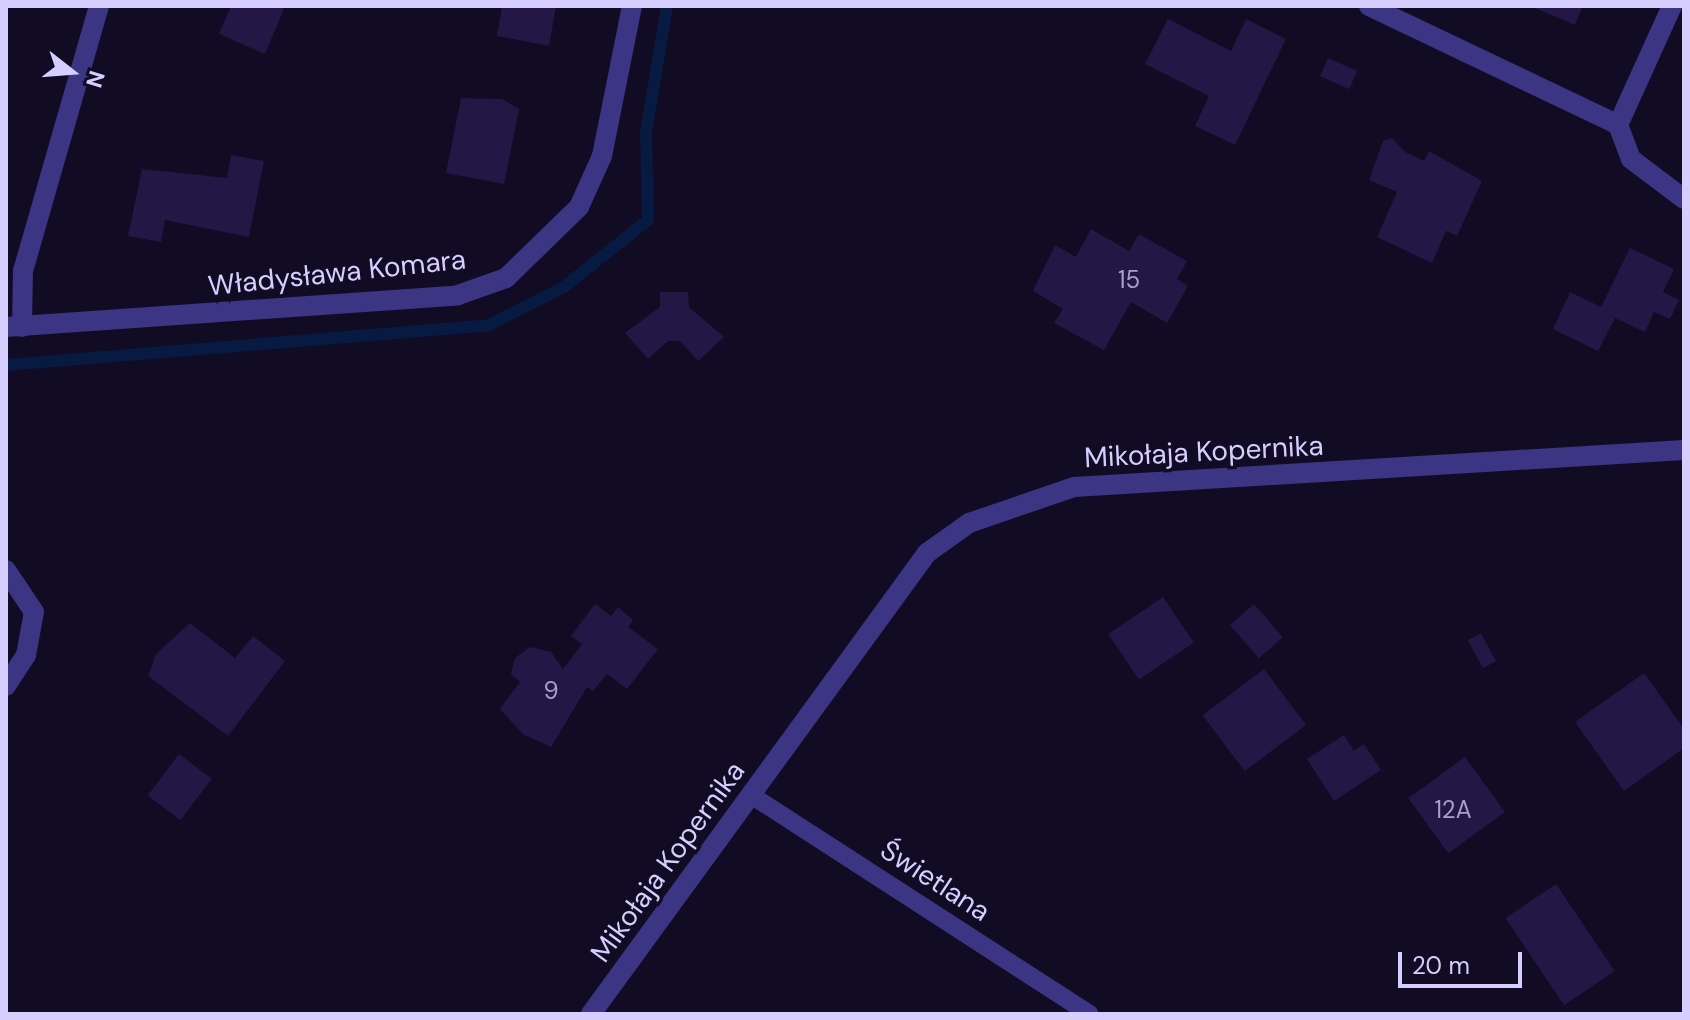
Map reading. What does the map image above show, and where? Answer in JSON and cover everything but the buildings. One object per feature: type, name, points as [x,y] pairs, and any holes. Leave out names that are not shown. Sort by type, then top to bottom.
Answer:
[{"type":"street","points":[[14,327],[23,271],[99,6]]},
{"type":"street","name":"Władysława Komara","points":[[14,327],[458,295],[506,278],[579,207],[602,156],[632,6]]},
{"type":"street","points":[[1369,6],[1618,125],[1631,159],[1684,199]]},
{"type":"street","points":[[1618,125],[1672,6]]},
{"type":"street","name":"Mikołaja Kopernika","points":[[591,1014],[927,553],[969,523],[1074,487],[1684,450]]},
{"type":"street","points":[[6,570],[34,612],[26,655],[6,686]]},
{"type":"lane","name":"Świetlana","points":[[751,795],[1089,1014]]},
{"type":"waterway","points":[[6,365],[489,325],[564,287],[648,220],[646,132],[667,6]]}]
